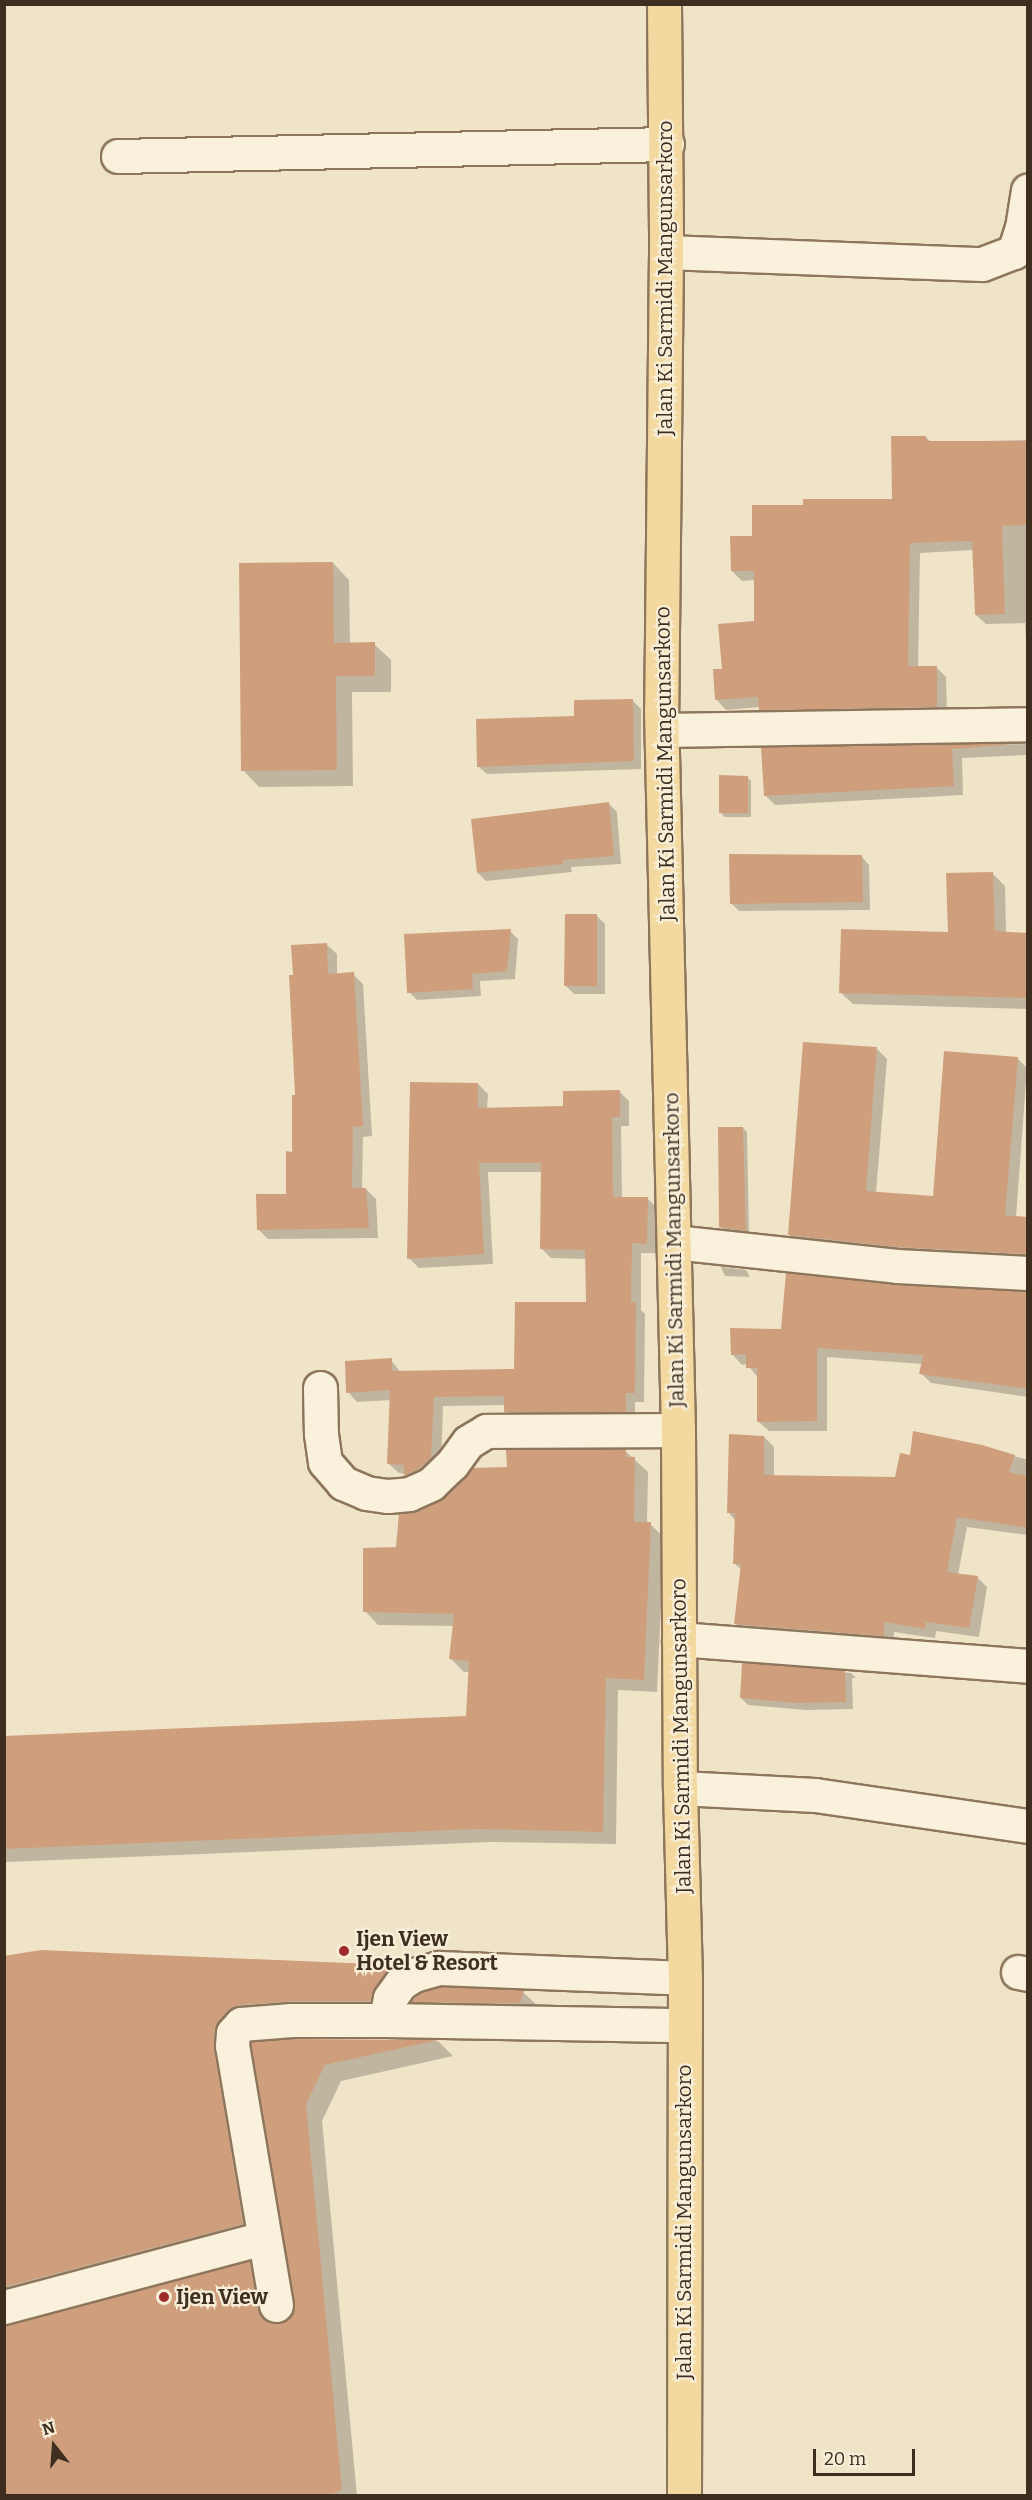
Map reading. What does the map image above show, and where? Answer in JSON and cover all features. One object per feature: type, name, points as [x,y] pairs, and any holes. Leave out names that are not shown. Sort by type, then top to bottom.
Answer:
[{"type":"main road","name":"Jalan Ki Sarmidi Mangunsarkoro","points":[[664,4],[666,252],[662,730],[678,1430],[680,1788],[685,1978],[684,2496]]},
{"type":"street","points":[[118,156],[666,144]]},
{"type":"street","points":[[666,252],[982,264],[1014,252],[1022,228],[1028,190]]},
{"type":"street","points":[[662,730],[1028,724]]},
{"type":"street","points":[[674,1242],[897,1266],[1028,1273]]},
{"type":"street","points":[[320,1388],[321,1434],[325,1462],[343,1483],[366,1492],[388,1496],[409,1494],[431,1484],[452,1464],[468,1442],[486,1431],[678,1430]]},
{"type":"street","points":[[679,1640],[1028,1666]]},
{"type":"street","points":[[680,1788],[815,1795],[1028,1826]]},
{"type":"street","points":[[386,2020],[390,1998],[401,1983],[414,1975],[439,1968],[685,1978]]},
{"type":"street","points":[[276,2305],[232,2046],[233,2033],[241,2024],[386,2020],[685,2025]]},
{"type":"street","points":[[4,2307],[264,2238]]},
{"type":"building","points":[[891,436],[926,436],[926,441],[1028,441],[1028,525],[1002,526],[1005,614],[975,615],[972,541],[910,543],[908,666],[937,666],[937,707],[759,710],[758,697],[715,700],[713,669],[722,669],[718,624],[754,621],[754,571],[731,571],[730,536],[752,536],[752,505],[803,505],[803,499],[892,499]]},
{"type":"building","points":[[333,562],[334,643],[375,642],[375,676],[336,676],[337,770],[241,771],[239,563]]},
{"type":"building","points":[[633,699],[634,761],[477,767],[476,719],[574,716],[574,700]]},
{"type":"building","points":[[1028,743],[952,749],[954,786],[764,796],[761,747]]},
{"type":"building","points":[[719,775],[748,776],[748,813],[719,813]]},
{"type":"building","points":[[609,802],[614,856],[563,860],[563,864],[477,873],[471,819]]},
{"type":"building","points":[[729,854],[862,855],[863,902],[730,904]]},
{"type":"building","points":[[993,872],[995,931],[1028,933],[1028,998],[839,993],[841,929],[948,932],[946,873]]},
{"type":"building","points":[[565,914],[597,914],[597,986],[564,986]]},
{"type":"building","points":[[511,929],[507,971],[472,974],[473,989],[407,993],[404,934]]},
{"type":"building","points":[[327,943],[328,974],[354,972],[363,1126],[353,1127],[352,1188],[366,1188],[369,1228],[257,1230],[256,1194],[286,1194],[286,1151],[292,1152],[292,1095],[295,1095],[289,975],[293,975],[291,945]]},
{"type":"building","points":[[803,1042],[877,1047],[866,1191],[933,1196],[944,1051],[1018,1057],[1005,1215],[1028,1217],[1028,1254],[898,1247],[788,1235]]},
{"type":"building","points":[[410,1082],[478,1083],[478,1108],[563,1106],[563,1091],[620,1090],[620,1117],[612,1117],[613,1197],[648,1197],[647,1244],[632,1243],[631,1302],[636,1302],[635,1393],[626,1393],[626,1412],[504,1412],[504,1396],[434,1397],[431,1458],[420,1468],[404,1476],[404,1465],[387,1464],[390,1390],[346,1393],[345,1361],[392,1358],[392,1371],[514,1369],[515,1302],[586,1302],[585,1250],[540,1249],[541,1163],[479,1163],[484,1254],[407,1259]]},
{"type":"building","points":[[718,1127],[743,1127],[746,1231],[719,1227]]},
{"type":"building","points":[[786,1273],[896,1285],[1028,1292],[1028,1389],[919,1374],[923,1355],[817,1348],[817,1421],[757,1422],[757,1368],[746,1368],[746,1354],[731,1355],[730,1328],[781,1329]]},
{"type":"building","points":[[913,1431],[982,1445],[1015,1455],[1009,1472],[1028,1476],[1028,1528],[957,1517],[947,1572],[978,1576],[969,1628],[926,1622],[925,1629],[884,1622],[884,1636],[734,1624],[741,1564],[733,1564],[735,1513],[727,1513],[729,1434],[764,1436],[764,1475],[895,1477],[900,1453],[910,1455]]},
{"type":"building","points":[[626,1449],[626,1457],[635,1457],[634,1522],[651,1522],[644,1680],[606,1678],[603,1832],[477,1829],[4,1849],[4,1736],[466,1716],[469,1661],[449,1659],[454,1614],[363,1612],[363,1548],[396,1547],[399,1514],[416,1511],[439,1501],[472,1468],[507,1467],[506,1450]]},
{"type":"building","points":[[742,1663],[852,1671],[845,1671],[846,1702],[798,1703],[740,1698]]},
{"type":"building","points":[[41,1950],[394,1965],[375,1987],[370,2001],[292,2001],[240,2005],[228,2011],[219,2021],[214,2032],[214,2049],[243,2224],[4,2287],[4,1956]]},
{"type":"building","points":[[441,1987],[524,1990],[520,2003],[411,2002],[422,1992]]},
{"type":"building","points":[[293,2039],[438,2040],[325,2065],[306,2104],[342,2490],[327,2496],[4,2496],[4,2325],[250,2261],[258,2308],[262,2317],[270,2323],[280,2323],[288,2319],[293,2312],[294,2302],[251,2042]]},
{"type":"place","name":"Ijen View Hotel & Resort","points":[[344,1951]]},
{"type":"place","name":"Ijen View","points":[[164,2297]]}]
